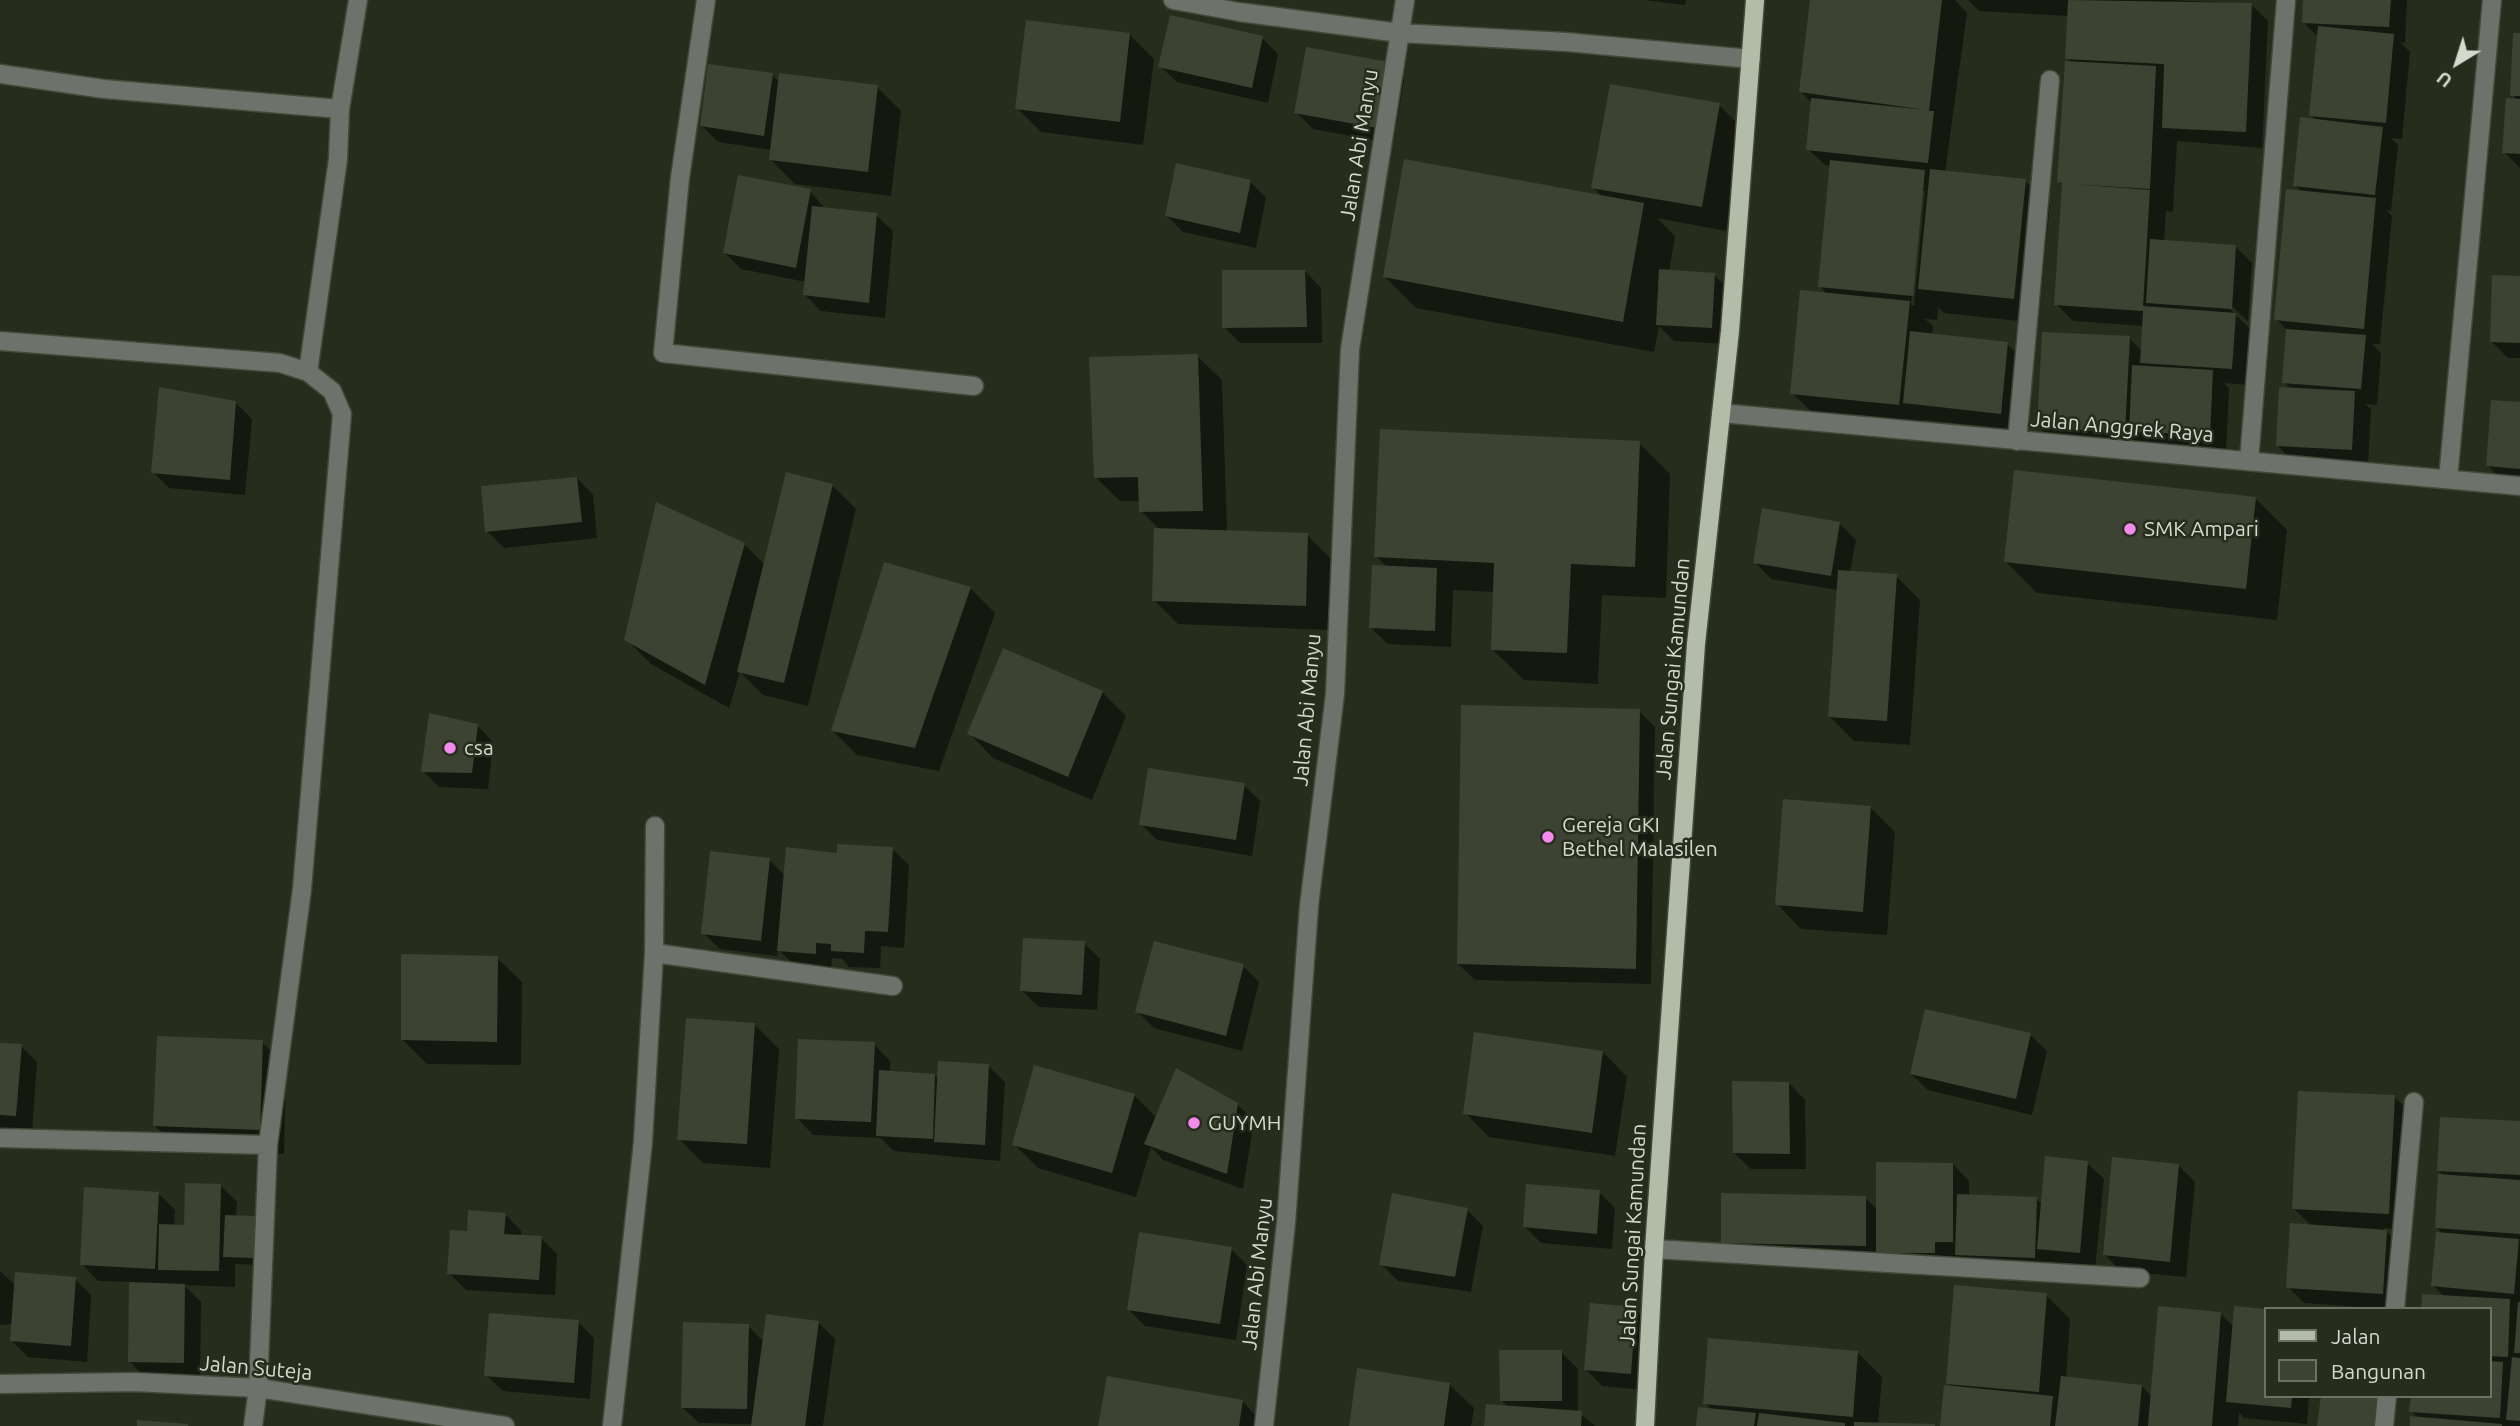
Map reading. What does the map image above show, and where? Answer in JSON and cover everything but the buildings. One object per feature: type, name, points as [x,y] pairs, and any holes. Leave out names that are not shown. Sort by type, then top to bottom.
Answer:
[{"type":"main road","name":"Jalan Sungai Kamundan","points":[[1645,1426],[1654,1249],[1696,644],[1742,203],[1755,0]]},
{"type":"street","points":[[308,372],[338,159],[340,108],[358,0]]},
{"type":"street","points":[[706,0],[680,178],[663,353],[974,386]]},
{"type":"street","points":[[1173,0],[1239,12],[1400,33],[1566,41],[1751,59]]},
{"type":"street","name":"Jalan Abi Manyu","points":[[1264,1426],[1286,1223],[1309,906],[1335,694],[1350,349],[1405,0]]},
{"type":"street","points":[[2249,461],[2286,0]]},
{"type":"street","points":[[2448,479],[2492,0]]},
{"type":"street","points":[[0,74],[104,89],[340,108]]},
{"type":"street","points":[[2017,441],[2050,80]]},
{"type":"street","points":[[0,341],[280,363],[308,372],[332,391],[342,414],[302,889],[268,1145],[258,1388],[253,1426]]},
{"type":"street","name":"Jalan Anggrek Raya","points":[[1721,413],[2520,485]]},
{"type":"street","points":[[612,1426],[643,1142],[654,953],[655,825]]},
{"type":"street","points":[[654,953],[893,986]]},
{"type":"street","points":[[2395,1307],[2414,1102]]},
{"type":"street","points":[[0,1138],[268,1145]]},
{"type":"street","points":[[1654,1249],[2140,1278]]},
{"type":"street","name":"Jalan Suteja","points":[[0,1384],[134,1382],[258,1388],[505,1426]]},
{"type":"street","points":[[2384,1426],[2387,1398]]},
{"type":"place","name":"SMK Ampari","points":[[2130,529]]},
{"type":"place","name":"csa","points":[[450,748]]},
{"type":"place","name":"Gereja GKI Bethel Malasilen","points":[[1548,837]]},
{"type":"place","name":"GUYMH","points":[[1194,1123]]}]
